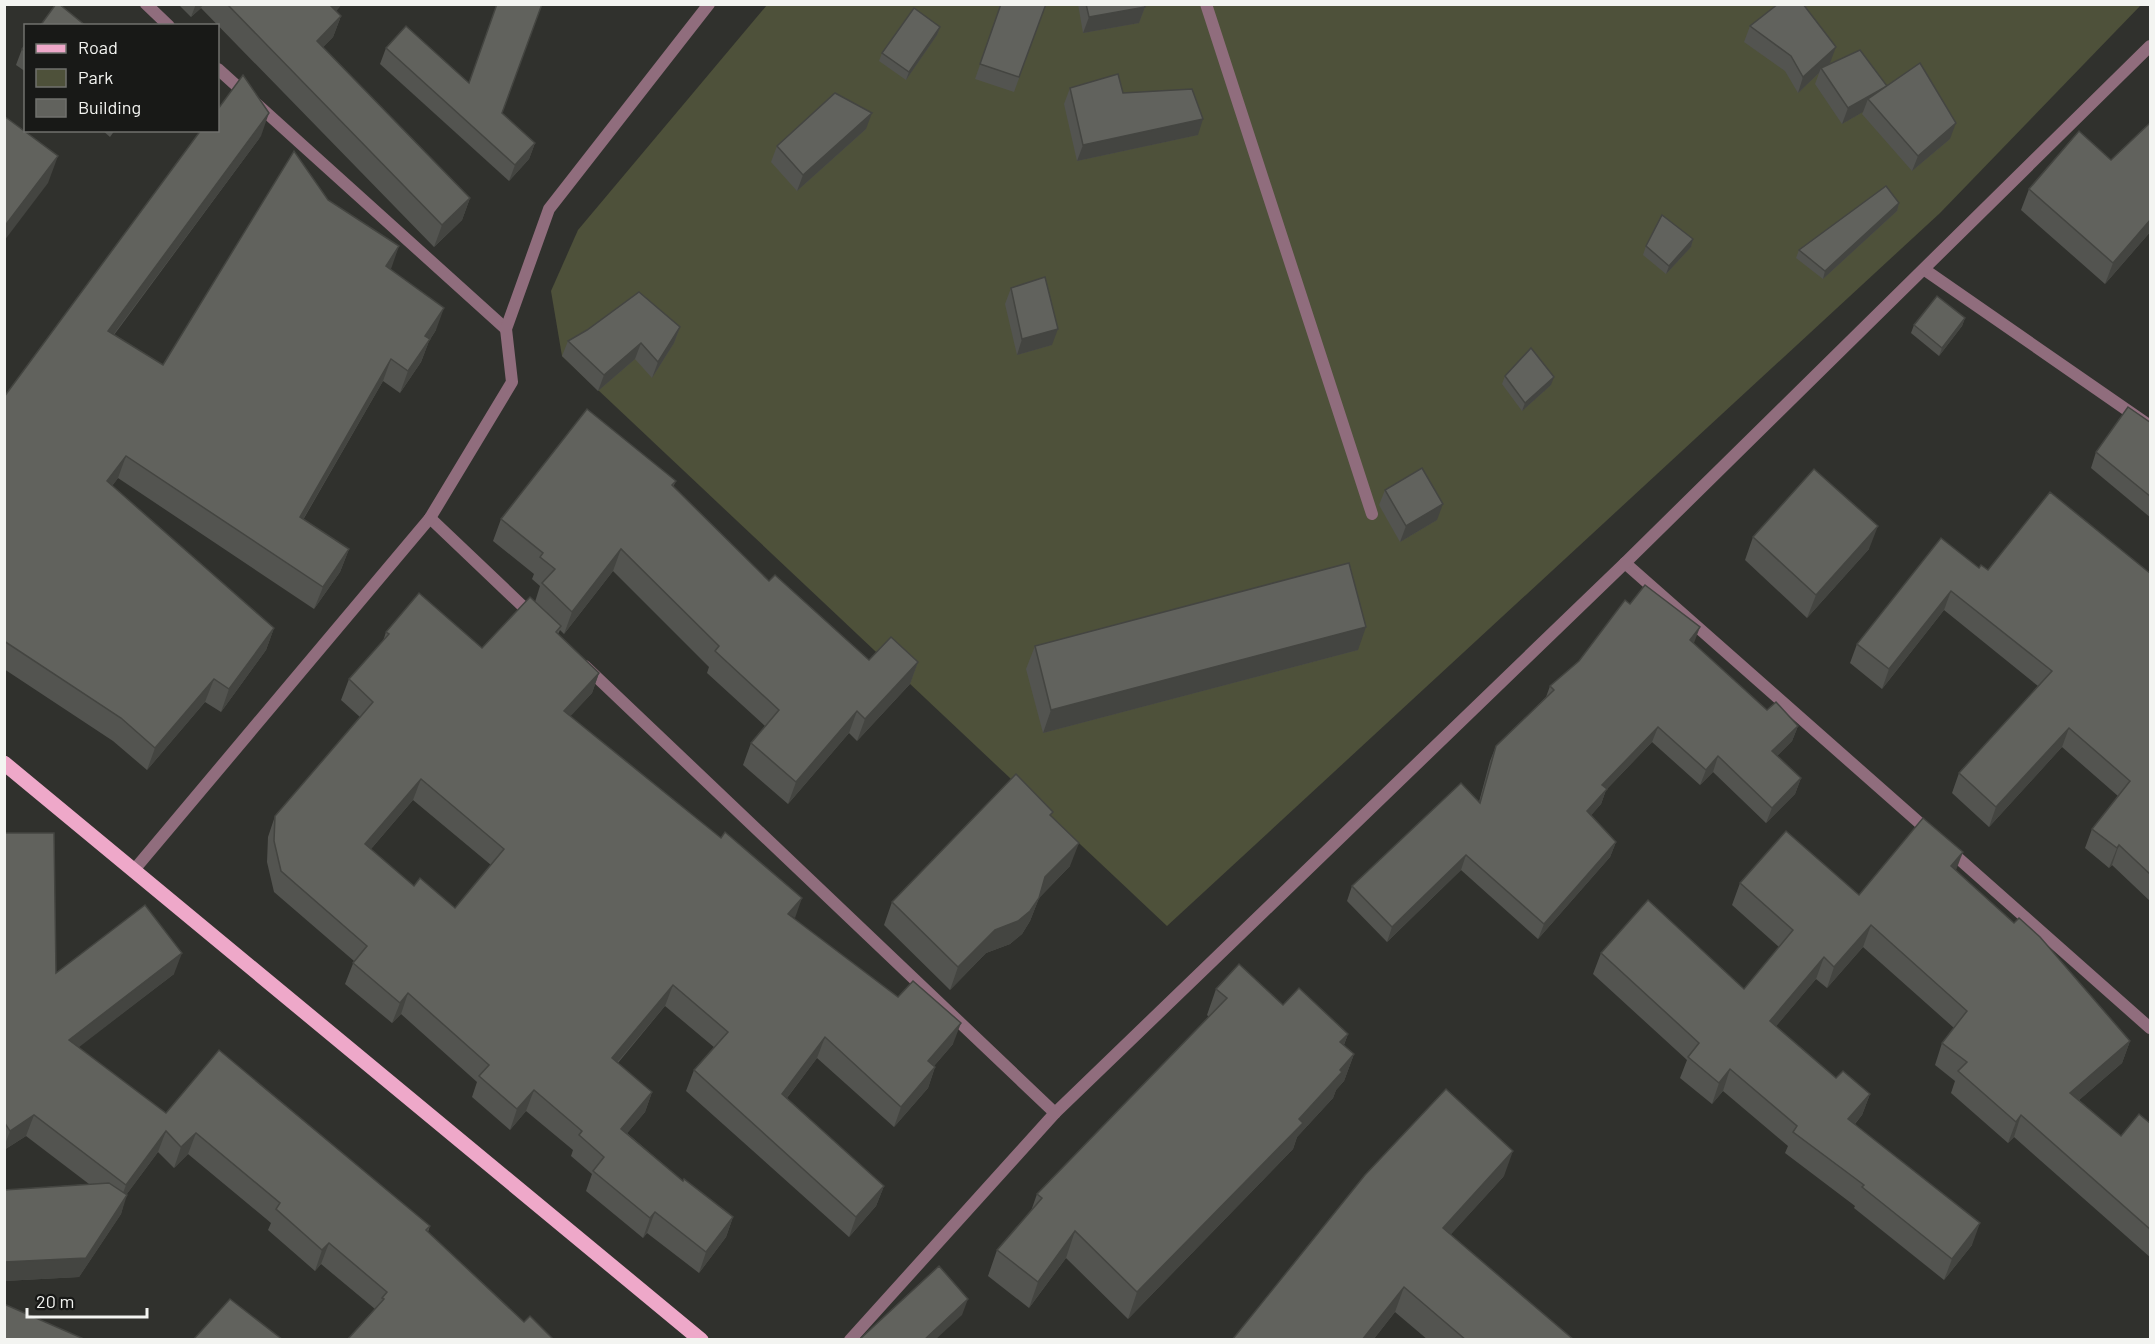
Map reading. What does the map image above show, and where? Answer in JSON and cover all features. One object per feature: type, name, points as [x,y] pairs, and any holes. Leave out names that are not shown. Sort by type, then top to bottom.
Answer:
[{"type":"main road","points":[[4,763],[701,1340]]},
{"type":"street","points":[[146,4],[167,24]]},
{"type":"street","points":[[134,870],[430,518],[512,382],[506,329],[549,209],[709,4]]},
{"type":"street","points":[[1206,4],[1372,514]]},
{"type":"street","points":[[850,1340],[1055,1113],[1625,563],[2151,45]]},
{"type":"street","points":[[219,70],[506,329]]},
{"type":"street","points":[[1925,270],[2151,426]]},
{"type":"street","points":[[430,518],[543,626]]},
{"type":"street","points":[[1625,563],[2151,1028]]},
{"type":"street","points":[[578,659],[1055,1113]]},
{"type":"green space","points":[[767,5],[2141,5],[1940,213],[1167,926],[562,356],[551,291],[578,230]]},
{"type":"building","points":[[56,4],[59,4],[84,24],[41,24]]},
{"type":"building","points":[[227,4],[331,4],[341,16],[317,41],[470,198],[442,225]]},
{"type":"building","points":[[497,4],[542,4],[502,113],[535,143],[515,165],[386,48],[406,26],[469,83]]},
{"type":"building","points":[[1001,4],[1046,4],[1019,77],[980,64]]},
{"type":"building","points":[[1086,4],[1144,4],[1145,7],[1089,17]]},
{"type":"building","points":[[1778,4],[1803,4],[1836,47],[1803,77],[1791,56],[1750,26]]},
{"type":"building","points":[[914,8],[940,27],[909,72],[882,53]]},
{"type":"building","points":[[1860,50],[1887,86],[1848,108],[1821,68]]},
{"type":"building","points":[[1920,63],[1956,123],[1918,156],[1868,99]]},
{"type":"building","points":[[1118,74],[1123,93],[1192,89],[1203,119],[1083,145],[1070,88]]},
{"type":"building","points":[[243,75],[269,113],[108,331],[163,365],[294,151],[328,200],[399,246],[386,266],[444,308],[425,336],[430,339],[408,371],[391,359],[300,517],[349,549],[323,587],[126,456],[107,481],[274,628],[229,689],[214,679],[155,748],[121,718],[4,641],[4,397],[200,132],[219,132],[219,108]]},
{"type":"building","points":[[835,93],[872,113],[803,175],[777,146]]},
{"type":"building","points":[[4,116],[58,156],[4,227]]},
{"type":"building","points":[[2151,122],[2151,219],[2113,263],[2029,189],[2079,131],[2111,160]]},
{"type":"building","points":[[1886,186],[1899,203],[1825,271],[1799,250]]},
{"type":"building","points":[[1662,215],[1693,239],[1669,266],[1646,246]]},
{"type":"building","points":[[1045,277],[1058,329],[1022,339],[1011,288]]},
{"type":"building","points":[[639,292],[680,327],[658,362],[641,343],[604,375],[568,341]]},
{"type":"building","points":[[1937,296],[1965,318],[1942,348],[1914,325]]},
{"type":"building","points":[[1531,348],[1554,377],[1525,403],[1505,376]]},
{"type":"building","points":[[2128,407],[2151,423],[2151,497],[2096,452]]},
{"type":"building","points":[[587,409],[676,481],[672,485],[769,581],[775,575],[869,660],[891,637],[918,662],[865,719],[857,711],[796,782],[751,743],[779,710],[715,651],[719,646],[621,549],[572,612],[542,583],[555,569],[540,557],[543,553],[501,519]]},
{"type":"building","points":[[1422,468],[1443,504],[1406,526],[1385,490]]},
{"type":"building","points":[[1814,469],[1878,526],[1816,595],[1753,537]]},
{"type":"building","points":[[2050,492],[2151,574],[2151,875],[2119,845],[2117,848],[2092,829],[2130,781],[2069,728],[1996,807],[1959,773],[2052,671],[1951,591],[1889,669],[1857,644],[1941,538],[1979,568],[1981,565],[1988,570]]},
{"type":"building","points":[[1349,563],[1366,627],[1051,710],[1035,646]]},
{"type":"building","points":[[1645,585],[1700,627],[1690,640],[1767,710],[1776,702],[1798,726],[1772,751],[1801,778],[1772,808],[1718,756],[1706,770],[1658,727],[1602,785],[1607,789],[1587,811],[1616,842],[1544,924],[1466,855],[1392,927],[1352,886],[1461,783],[1480,803],[1496,746],[1554,690],[1550,686],[1579,661],[1625,600],[1630,604]]},
{"type":"building","points":[[419,593],[482,648],[530,597],[561,626],[556,632],[599,673],[564,711],[721,838],[725,832],[802,898],[788,914],[898,997],[913,981],[961,1023],[928,1061],[935,1067],[901,1107],[825,1037],[782,1094],[884,1186],[856,1217],[694,1070],[728,1032],[673,985],[612,1058],[652,1092],[621,1129],[683,1181],[684,1179],[733,1217],[706,1252],[655,1212],[650,1218],[593,1171],[604,1157],[579,1135],[582,1131],[534,1090],[517,1109],[479,1076],[489,1065],[408,993],[400,1003],[353,963],[367,946],[281,871],[274,841],[275,816],[373,702],[349,679],[389,634],[386,632]],"holes":[[[421,779],[504,849],[455,908],[420,878],[414,886],[365,844]]]},
{"type":"building","points":[[1016,774],[1053,812],[1050,815],[1079,843],[1045,877],[1039,898],[1030,911],[1018,921],[995,930],[958,967],[892,902]]},
{"type":"building","points":[[1923,818],[1963,852],[1951,866],[2014,923],[2019,918],[2040,937],[2130,1041],[2070,1093],[2121,1136],[2139,1114],[2151,1124],[2151,1230],[2021,1115],[2016,1122],[1958,1071],[1967,1062],[1942,1043],[1967,1011],[1871,925],[1834,967],[1824,957],[1770,1021],[1836,1078],[1843,1071],[1870,1094],[1848,1119],[1980,1223],[1952,1259],[1862,1187],[1864,1185],[1793,1132],[1797,1126],[1730,1069],[1719,1083],[1688,1057],[1699,1043],[1601,953],[1648,900],[1744,989],[1793,930],[1740,883],[1786,831],[1859,895]]},
{"type":"building","points":[[4,833],[54,833],[56,973],[145,905],[182,953],[69,1040],[166,1113],[219,1050],[430,1226],[426,1230],[524,1322],[530,1316],[554,1340],[347,1340],[384,1299],[382,1298],[387,1292],[329,1243],[322,1250],[276,1209],[280,1203],[196,1133],[181,1147],[166,1131],[126,1185],[34,1115],[10,1131],[4,1122]]},
{"type":"building","points":[[1239,964],[1283,1005],[1299,988],[1348,1034],[1340,1042],[1354,1054],[1340,1070],[1342,1072],[1299,1119],[1303,1123],[1137,1292],[1075,1231],[1038,1282],[997,1250],[1042,1198],[1037,1194],[1227,998],[1216,989]]},
{"type":"building","points":[[1446,1089],[1513,1151],[1443,1228],[1574,1340],[1466,1340],[1404,1287],[1362,1340],[1232,1340],[1365,1175]]},
{"type":"building","points":[[109,1183],[127,1195],[86,1258],[4,1262],[4,1190]]},
{"type":"building","points":[[939,1266],[968,1299],[924,1340],[859,1340]]},
{"type":"building","points":[[230,1299],[283,1340],[193,1340]]},
{"type":"building","points":[[4,1304],[84,1339],[4,1340]]}]
